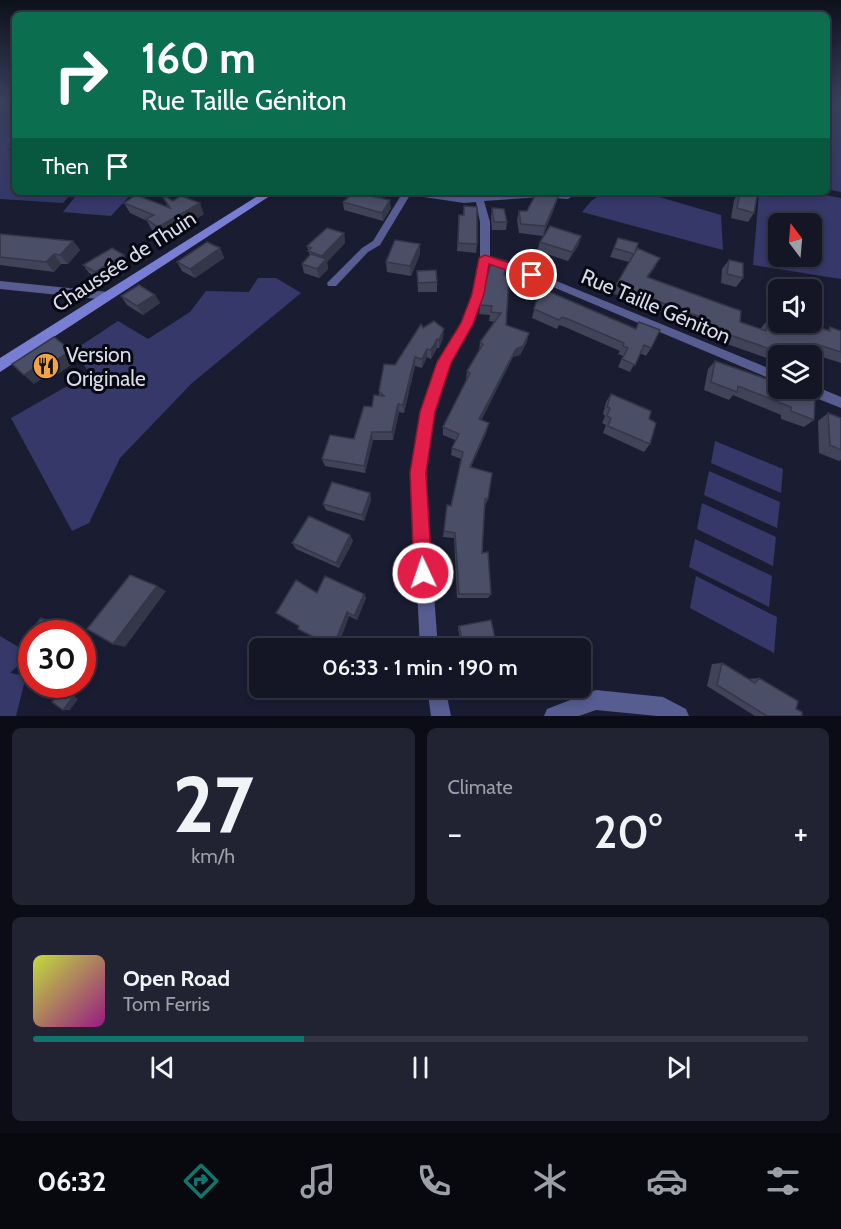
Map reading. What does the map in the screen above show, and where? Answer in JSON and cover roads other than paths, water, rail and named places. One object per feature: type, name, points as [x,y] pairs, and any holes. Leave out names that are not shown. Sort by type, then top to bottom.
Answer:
[{"type":"main road","name":"Chaussée de Thuin","points":[[0,366],[267,195]]},
{"type":"street","points":[[332,283],[365,250],[377,243],[405,195]]},
{"type":"street","points":[[424,195],[464,200],[479,195],[485,222],[485,258],[478,294],[467,324],[444,362],[428,412],[418,473],[428,638]]},
{"type":"street","points":[[554,195],[570,195]]},
{"type":"street","name":"Rue Taille Géniton","points":[[485,258],[522,271],[768,373]]},
{"type":"street","points":[[0,285],[108,296]]},
{"type":"street","points":[[822,395],[841,403]]},
{"type":"street","points":[[438,698],[441,716]]},
{"type":"street","points":[[554,716],[596,700],[663,707],[679,716]]},
{"type":"place","name":"Version Originale","points":[[46,366]]}]
